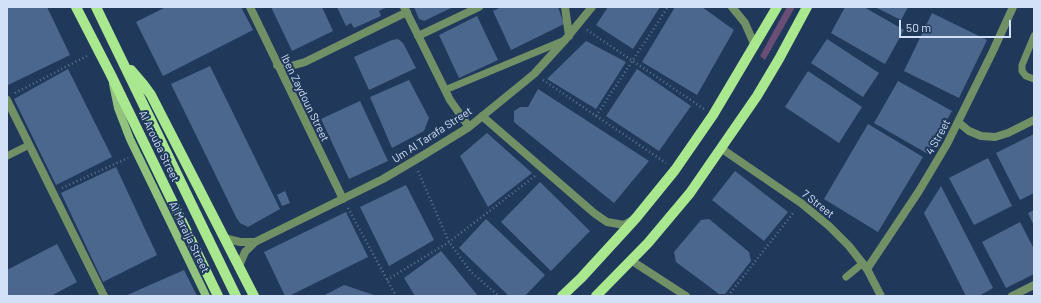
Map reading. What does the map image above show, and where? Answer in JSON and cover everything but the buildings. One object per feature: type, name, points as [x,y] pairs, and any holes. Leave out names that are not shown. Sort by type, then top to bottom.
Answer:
[{"type":"main road","name":"Al Arouba Street","points":[[76,7],[111,75],[218,296]]},
{"type":"main road","name":"Al Arouba Street","points":[[96,7],[236,296]]},
{"type":"main road","points":[[564,295],[636,218],[675,170],[713,115],[777,7]]},
{"type":"main road","points":[[596,296],[632,261],[678,208],[722,148],[780,59],[807,7]]},
{"type":"main road","points":[[124,63],[144,84],[151,95],[254,296]]},
{"type":"main road","name":"Al Maraija Street","points":[[111,75],[120,113],[137,154],[206,296]]},
{"type":"street","name":"Iben Zaydoun Street","points":[[250,7],[276,65],[342,199]]},
{"type":"street","points":[[418,36],[479,7]]},
{"type":"street","points":[[565,7],[567,38]]},
{"type":"street","name":"Um Al Tarafa Street","points":[[239,266],[245,252],[255,242],[414,162],[469,127],[534,74],[567,38],[592,7]]},
{"type":"street","points":[[732,7],[745,23],[755,46]]},
{"type":"street","name":"4 Street","points":[[865,266],[919,191],[958,122],[1013,7]]},
{"type":"street","points":[[276,65],[291,66],[305,62],[406,10],[445,90],[469,127]]},
{"type":"street","points":[[7,100],[104,296]]},
{"type":"street","points":[[482,116],[594,213],[607,222],[624,225],[636,218]]},
{"type":"street","points":[[958,122],[969,131],[981,136],[995,137],[1008,133],[1034,120]]},
{"type":"street","name":"7 Street","points":[[722,148],[801,203],[829,226],[849,246],[865,266],[881,296]]},
{"type":"street","name":"Um Al Tarafa Street","points":[[224,238],[240,242],[255,242]]},
{"type":"street","points":[[632,261],[686,296]]},
{"type":"street","points":[[1012,296],[1034,285]]},
{"type":"lane","points":[[1034,36],[1022,65],[1022,71],[1026,76],[1034,79]]},
{"type":"lane","points":[[445,90],[567,38]]},
{"type":"lane","points":[[7,156],[29,145]]},
{"type":"lane","points":[[846,277],[865,266]]},
{"type":"path","points":[[596,116],[668,7]]},
{"type":"path","points":[[578,24],[632,62],[713,115]]},
{"type":"path","points":[[14,94],[98,50]]},
{"type":"path","points":[[534,74],[675,170]]},
{"type":"path","points":[[52,192],[137,154]]},
{"type":"path","points":[[414,162],[449,242],[471,272],[499,296]]},
{"type":"path","points":[[387,280],[449,242],[544,169]]},
{"type":"path","points":[[342,199],[396,296]]},
{"type":"path","points":[[728,296],[801,203]]},
{"type":"shaded area","points":[[787,7],[795,7],[765,60],[760,56]]}]
